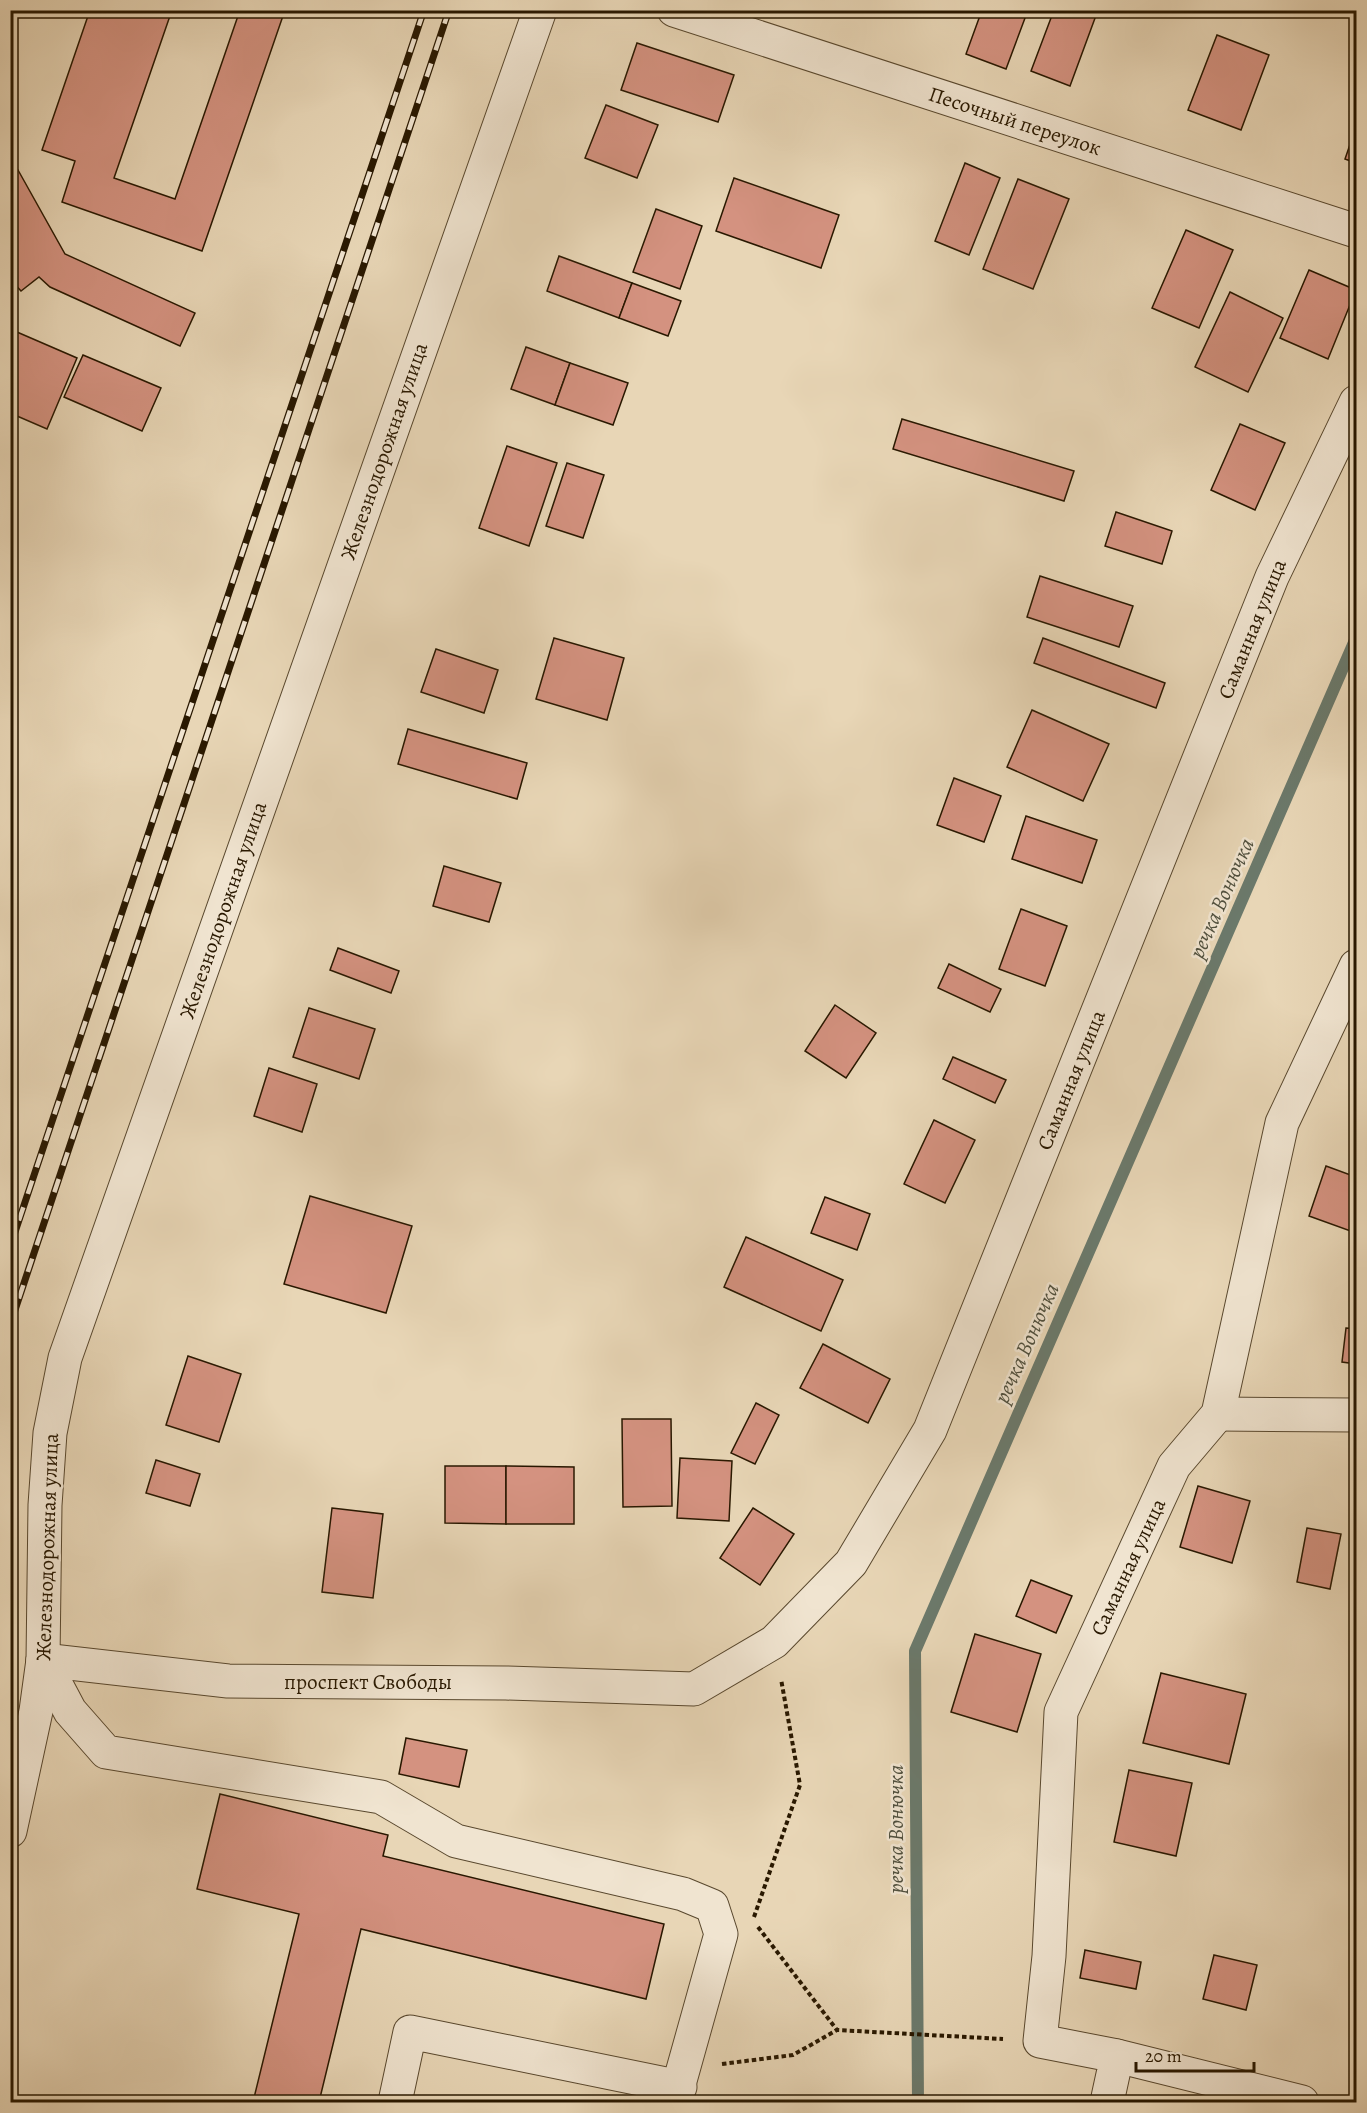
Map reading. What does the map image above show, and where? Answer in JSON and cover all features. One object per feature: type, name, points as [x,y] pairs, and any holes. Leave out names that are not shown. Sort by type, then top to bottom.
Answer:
[{"type":"street","name":"Железнодорожная улица","points":[[10,1831],[23,1712],[43,1660],[45,1505],[50,1433],[65,1358],[540,10]]},
{"type":"street","name":"Песочный переулок","points":[[674,10],[1356,231]]},
{"type":"street","name":"Саманная улица","points":[[694,1689],[774,1642],[851,1563],[930,1430],[1272,577],[1356,402]]},
{"type":"street","name":"Саманная улица","points":[[1040,2041],[1049,1956],[1061,1712],[1174,1466],[1218,1414],[1282,1123],[1356,966]]},
{"type":"street","points":[[1218,1414],[1356,1415]]},
{"type":"street","name":"проспект Свободы","points":[[43,1660],[228,1681],[506,1683],[694,1689]]},
{"type":"street","points":[[43,1660],[69,1711],[106,1752],[381,1797],[456,1841],[682,1894],[712,1906],[721,1934],[680,2086],[410,2032],[396,2103]]},
{"type":"street","points":[[1040,2041],[1117,2056],[1302,2103]]},
{"type":"street","points":[[1107,2103],[1117,2056]]},
{"type":"path","points":[[753,1921],[800,1785],[774,1642]]},
{"type":"path","points":[[712,1906],[753,1921],[837,2030]]},
{"type":"path","points":[[680,2086],[793,2055],[837,2030],[1040,2041]]},
{"type":"building","points":[[90,10],[172,10],[114,178],[175,199],[240,10],[285,10],[202,251],[62,202],[75,161],[42,150]]},
{"type":"building","points":[[982,10],[1028,10],[1006,69],[966,54]]},
{"type":"building","points":[[1054,10],[1098,10],[1070,86],[1031,71]]},
{"type":"building","points":[[1217,35],[1269,55],[1241,130],[1188,110]]},
{"type":"building","points":[[637,43],[734,75],[718,122],[621,90]]},
{"type":"building","points":[[606,105],[658,125],[637,178],[585,158]]},
{"type":"building","points":[[1356,127],[1356,163],[1345,159]]},
{"type":"building","points":[[965,163],[1000,178],[969,255],[935,241]]},
{"type":"building","points":[[18,170],[65,254],[195,313],[180,346],[50,287],[39,277],[21,291],[10,279],[10,174]]},
{"type":"building","points":[[734,178],[839,215],[821,268],[716,231]]},
{"type":"building","points":[[1018,179],[1069,199],[1033,289],[983,269]]},
{"type":"building","points":[[656,209],[702,226],[680,289],[633,272]]},
{"type":"building","points":[[1186,230],[1233,250],[1199,328],[1152,308]]},
{"type":"building","points":[[559,256],[632,283],[619,318],[547,291]]},
{"type":"building","points":[[1309,270],[1356,290],[1328,359],[1280,338]]},
{"type":"building","points":[[632,283],[681,301],[668,336],[619,318]]},
{"type":"building","points":[[1230,292],[1283,318],[1248,392],[1195,367]]},
{"type":"building","points":[[10,329],[77,358],[47,429],[10,413]]},
{"type":"building","points":[[526,347],[570,363],[555,405],[511,389]]},
{"type":"building","points":[[83,355],[161,388],[142,431],[64,397]]},
{"type":"building","points":[[570,363],[628,383],[613,425],[555,405]]},
{"type":"building","points":[[902,419],[1074,471],[1064,501],[893,449]]},
{"type":"building","points":[[1240,424],[1285,443],[1255,510],[1211,490]]},
{"type":"building","points":[[507,446],[557,463],[529,546],[479,528]]},
{"type":"building","points":[[567,463],[604,475],[583,538],[546,526]]},
{"type":"building","points":[[1116,512],[1172,531],[1162,564],[1105,546]]},
{"type":"building","points":[[1040,576],[1133,606],[1119,647],[1027,617]]},
{"type":"building","points":[[554,638],[624,658],[607,720],[536,699]]},
{"type":"building","points":[[1043,638],[1165,683],[1156,708],[1034,663]]},
{"type":"building","points":[[436,649],[498,670],[484,713],[421,692]]},
{"type":"building","points":[[1032,710],[1109,744],[1083,801],[1007,767]]},
{"type":"building","points":[[408,729],[527,763],[517,799],[398,764]]},
{"type":"building","points":[[954,778],[1001,796],[984,842],[937,825]]},
{"type":"building","points":[[1026,816],[1097,840],[1082,883],[1012,859]]},
{"type":"building","points":[[444,866],[501,883],[489,922],[433,906]]},
{"type":"building","points":[[1021,909],[1067,926],[1045,986],[999,969]]},
{"type":"building","points":[[338,948],[399,971],[391,993],[330,970]]},
{"type":"building","points":[[949,964],[1001,989],[990,1012],[938,988]]},
{"type":"building","points":[[835,1005],[876,1033],[846,1078],[805,1051]]},
{"type":"building","points":[[309,1008],[375,1029],[359,1079],[293,1057]]},
{"type":"building","points":[[953,1057],[1006,1080],[995,1103],[943,1079]]},
{"type":"building","points":[[269,1068],[317,1084],[302,1132],[254,1116]]},
{"type":"building","points":[[934,1120],[975,1140],[945,1203],[904,1184]]},
{"type":"building","points":[[1326,1166],[1356,1177],[1356,1233],[1309,1216]]},
{"type":"building","points":[[310,1196],[412,1226],[386,1313],[284,1284]]},
{"type":"building","points":[[825,1197],[870,1214],[857,1250],[811,1233]]},
{"type":"building","points":[[746,1237],[843,1280],[821,1331],[724,1287]]},
{"type":"building","points":[[1346,1328],[1356,1329],[1356,1364],[1342,1362]]},
{"type":"building","points":[[823,1344],[890,1379],[868,1423],[800,1388]]},
{"type":"building","points":[[188,1356],[241,1374],[219,1442],[166,1425]]},
{"type":"building","points":[[756,1403],[779,1415],[755,1464],[731,1453]]},
{"type":"building","points":[[622,1419],[671,1419],[672,1506],[623,1507]]},
{"type":"building","points":[[680,1458],[732,1461],[729,1521],[677,1518]]},
{"type":"building","points":[[156,1460],[200,1474],[190,1506],[146,1493]]},
{"type":"building","points":[[445,1466],[506,1466],[506,1524],[445,1523]]},
{"type":"building","points":[[506,1466],[574,1467],[574,1524],[506,1524]]},
{"type":"building","points":[[1198,1486],[1250,1501],[1232,1563],[1180,1547]]},
{"type":"building","points":[[332,1508],[383,1514],[373,1598],[322,1592]]},
{"type":"building","points":[[753,1508],[794,1534],[760,1585],[720,1558]]},
{"type":"building","points":[[1307,1528],[1341,1534],[1330,1589],[1297,1582]]},
{"type":"building","points":[[1031,1580],[1072,1596],[1056,1633],[1016,1616]]},
{"type":"building","points":[[975,1634],[1041,1654],[1017,1732],[951,1712]]},
{"type":"building","points":[[1161,1673],[1246,1694],[1229,1764],[1143,1743]]},
{"type":"building","points":[[406,1738],[467,1750],[459,1787],[399,1774]]},
{"type":"building","points":[[1129,1770],[1192,1783],[1176,1856],[1114,1842]]},
{"type":"building","points":[[220,1794],[388,1835],[383,1856],[664,1924],[646,1999],[361,1929],[319,2102],[253,2102],[299,1914],[197,1889]]},
{"type":"building","points":[[1085,1950],[1141,1962],[1136,1989],[1080,1978]]},
{"type":"building","points":[[1214,1955],[1257,1965],[1246,2010],[1203,1999]]},
{"type":"waterway","name":"речка Вонючка","points":[[918,2102],[915,1651],[1356,638]]},
{"type":"railway","points":[[10,1247],[424,10]]},
{"type":"railway","points":[[10,1325],[449,10]]}]
